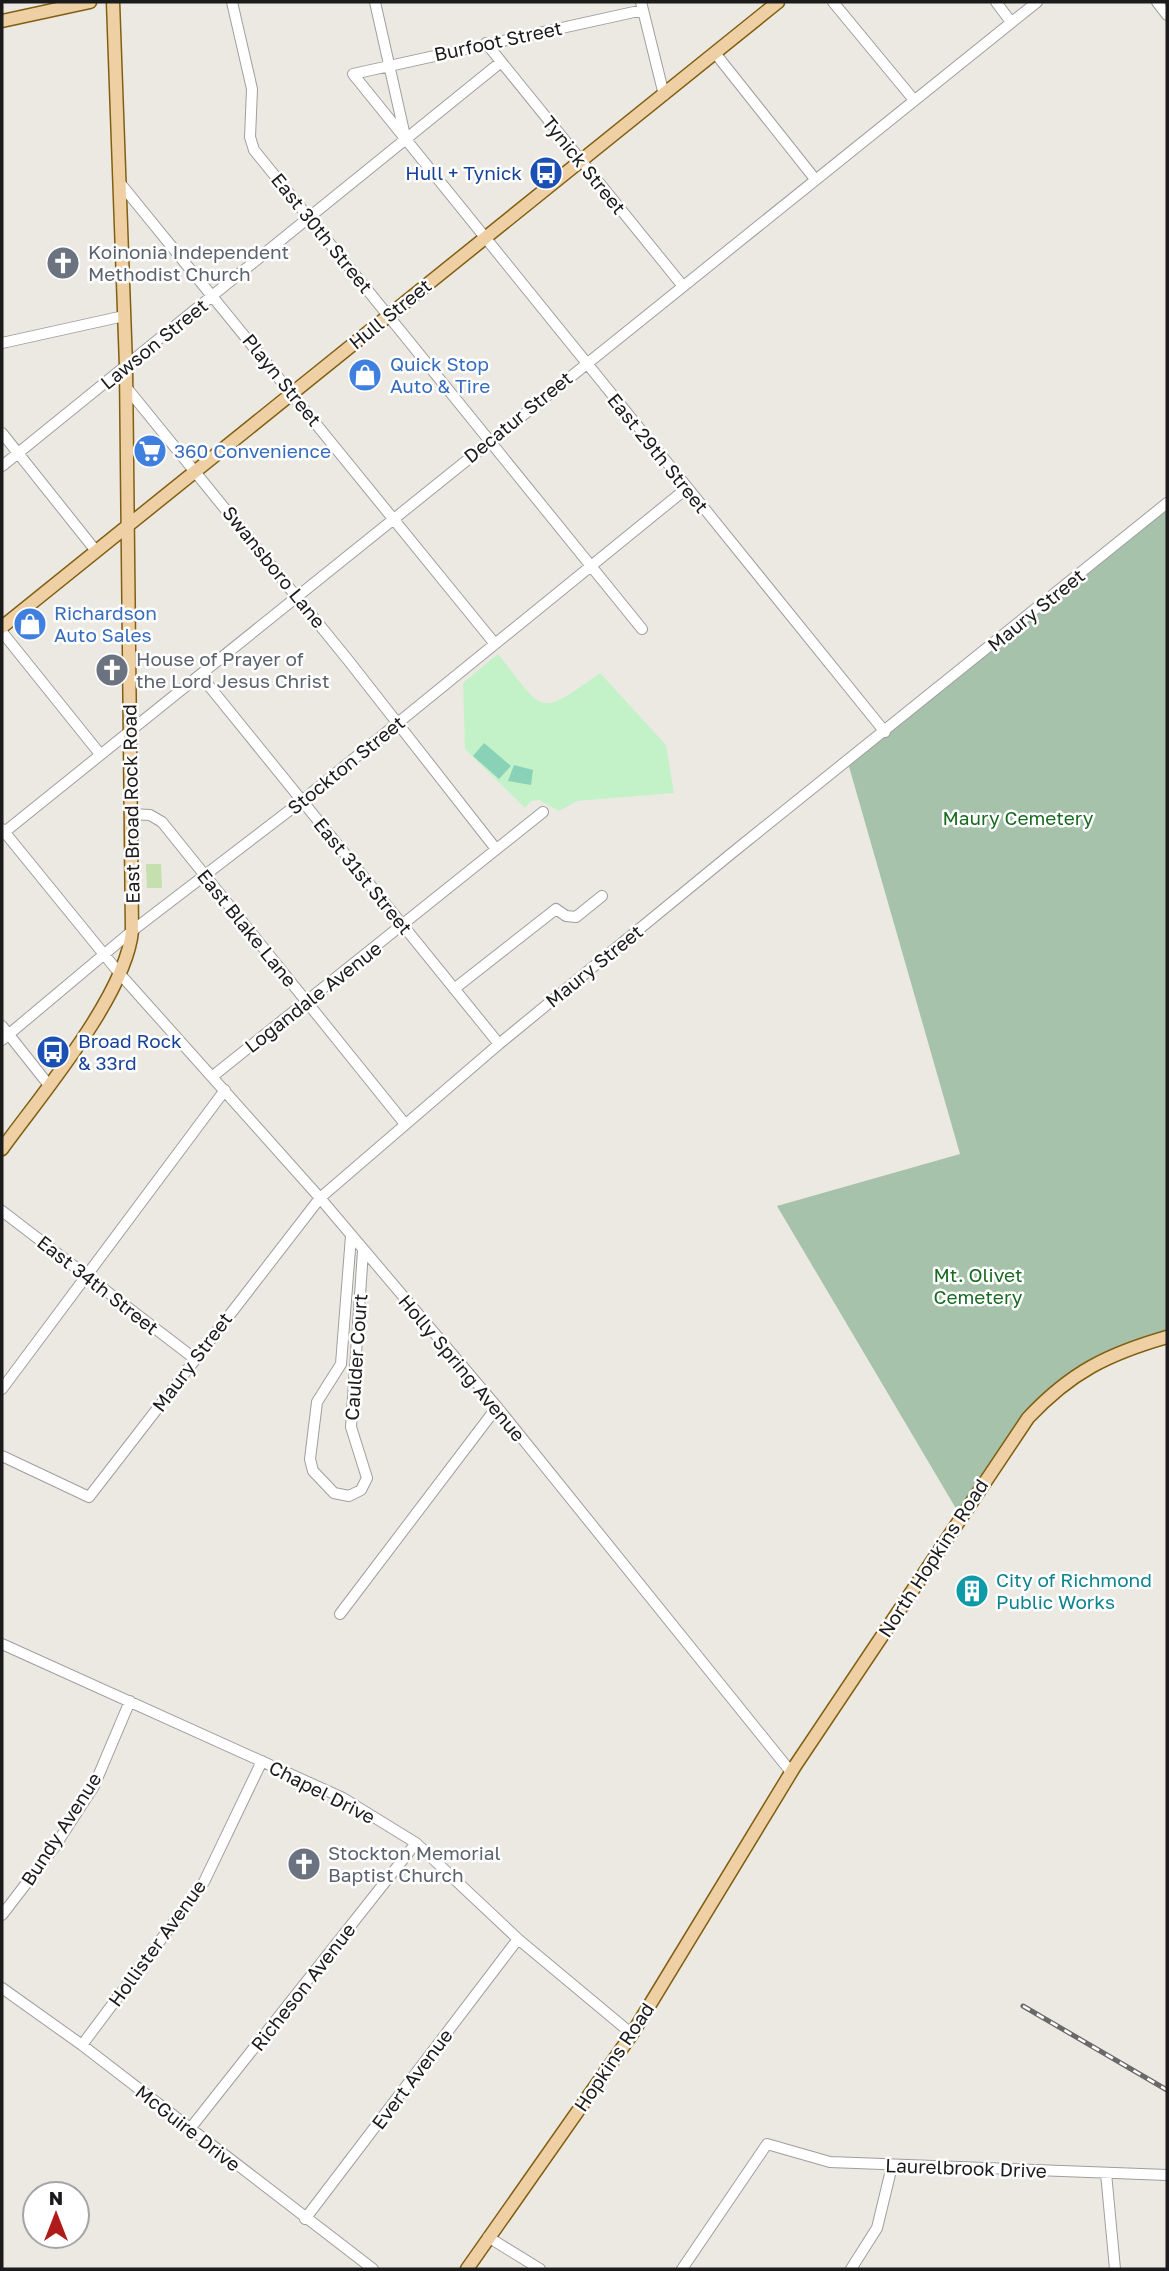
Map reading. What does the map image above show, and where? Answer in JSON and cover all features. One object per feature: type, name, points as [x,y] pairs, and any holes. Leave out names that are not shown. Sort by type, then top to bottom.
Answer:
[{"type":"main road","points":[[2,21],[90,2]]},
{"type":"main road","name":"East Broad Rock Road","points":[[2,1149],[110,996],[120,974],[132,930],[126,366],[113,2]]},
{"type":"main road","name":"Hull Street","points":[[2,629],[579,160],[664,95],[715,53],[764,7],[778,2]]},
{"type":"main road","name":"North Hopkins Road","points":[[751,1838],[791,1772],[1028,1418],[1059,1386],[1091,1365],[1125,1349],[1167,1337]]},
{"type":"main road","name":"Hopkins Road","points":[[467,2269],[632,2034],[751,1838]]},
{"type":"street","name":"East 30th Street","points":[[232,2],[252,89],[252,146],[642,629]]},
{"type":"street","name":"East 29th Street","points":[[374,2],[405,140]]},
{"type":"street","points":[[833,2],[914,100]]},
{"type":"street","points":[[996,2],[1011,22]]},
{"type":"street","name":"Decatur Street","points":[[3,832],[201,676],[490,439],[1037,2]]},
{"type":"street","points":[[1157,2],[1167,15]]},
{"type":"street","name":"Burfoot Street","points":[[354,74],[642,6]]},
{"type":"street","points":[[642,6],[664,95]]},
{"type":"street","name":"Tynick Street","points":[[486,43],[682,285]]},
{"type":"street","points":[[715,53],[815,179]]},
{"type":"street","name":"Lawson Street","points":[[2,466],[501,62]]},
{"type":"street","name":"East 29th Street","points":[[354,74],[885,732]]},
{"type":"street","name":"Playn Street","points":[[120,183],[495,644]]},
{"type":"street","points":[[2,343],[124,316]]},
{"type":"street","name":"Swansboro Lane","points":[[126,387],[297,596],[496,849]]},
{"type":"street","points":[[2,433],[96,551]]},
{"type":"street","name":"Stockton Street","points":[[4,1033],[132,930],[303,800],[687,488]]},
{"type":"street","name":"Maury Street","points":[[2,1455],[89,1497],[320,1198],[499,1045],[1167,503]]},
{"type":"street","points":[[2,629],[100,754]]},
{"type":"street","name":"East 31st Street","points":[[201,676],[499,1045]]},
{"type":"street","name":"Logandale Avenue","points":[[213,1076],[404,926],[543,812]]},
{"type":"street","name":"East Blake Lane","points":[[132,814],[150,815],[162,822],[405,1124]]},
{"type":"street","name":"Holly Spring Avenue","points":[[3,832],[120,974],[320,1198],[497,1408],[791,1772]]},
{"type":"street","points":[[454,989],[556,909],[566,916],[576,917],[602,896]]},
{"type":"street","points":[[4,1033],[48,1084]]},
{"type":"street","points":[[2,1389],[225,1090]]},
{"type":"street","name":"East 34th Street","points":[[2,1210],[195,1359]]},
{"type":"street","name":"Caulder Court","points":[[351,1236],[342,1357],[337,1371],[317,1402],[310,1460],[313,1471],[334,1493],[342,1496],[355,1494],[367,1478],[351,1427],[363,1251]]},
{"type":"street","points":[[341,1614],[497,1408]]},
{"type":"street","name":"Chapel Drive","points":[[2,1644],[343,1798],[416,1843],[519,1939],[632,2034]]},
{"type":"street","name":"Bundy Avenue","points":[[2,1915],[55,1846],[94,1786],[130,1701]]},
{"type":"street","name":"Hollister Avenue","points":[[82,2045],[204,1882],[262,1760]]},
{"type":"street","name":"Richeson Avenue","points":[[189,2130],[416,1843]]},
{"type":"street","name":"Evert Avenue","points":[[305,2219],[519,1939]]},
{"type":"street","name":"McGuire Drive","points":[[2,1988],[82,2045],[373,2269]]},
{"type":"street","name":"Laurelbrook Drive","points":[[682,2269],[767,2144],[830,2162],[1167,2175]]},
{"type":"street","points":[[851,2269],[877,2228],[892,2166]]},
{"type":"street","points":[[1106,2173],[1115,2269]]},
{"type":"street","points":[[488,2237],[540,2269]]},
{"type":"green space","name":"Maury Cemetery","points":[[1167,505],[1167,1339],[1132,1349],[1057,1390],[961,1517],[777,1206],[960,1154],[848,763]]},
{"type":"green space","points":[[498,654],[534,698],[543,702],[564,697],[600,673],[666,745],[674,793],[577,801],[559,811],[539,800],[531,801],[525,808],[465,749],[463,683]]},
{"type":"green space","points":[[484,743],[511,766],[499,779],[473,756]]},
{"type":"green space","points":[[514,765],[533,770],[531,785],[508,781]]},
{"type":"green space","points":[[146,864],[161,864],[162,888],[147,888]]},
{"type":"railway","points":[[1023,2006],[1167,2090]]},
{"type":"place","name":"Hull + Tynick","points":[[546,173]]},
{"type":"place","name":"Koinonia Independent Methodist Church","points":[[63,263]]},
{"type":"place","name":"Quick Stop Auto & Tire","points":[[365,375]]},
{"type":"place","name":"360 Convenience","points":[[150,451]]},
{"type":"place","name":"Richardson Auto Sales","points":[[30,624]]},
{"type":"place","name":"House of Prayer of the Lord Jesus Christ","points":[[112,670]]},
{"type":"place","name":"Broad Rock & 33rd","points":[[53,1052]]},
{"type":"place","name":"City of Richmond Public Works","points":[[972,1591]]},
{"type":"place","name":"Stockton Memorial Baptist Church","points":[[304,1864]]},
{"type":"park label","name":"Mt. Olivet Cemetery","points":[[978,1286]]}]
